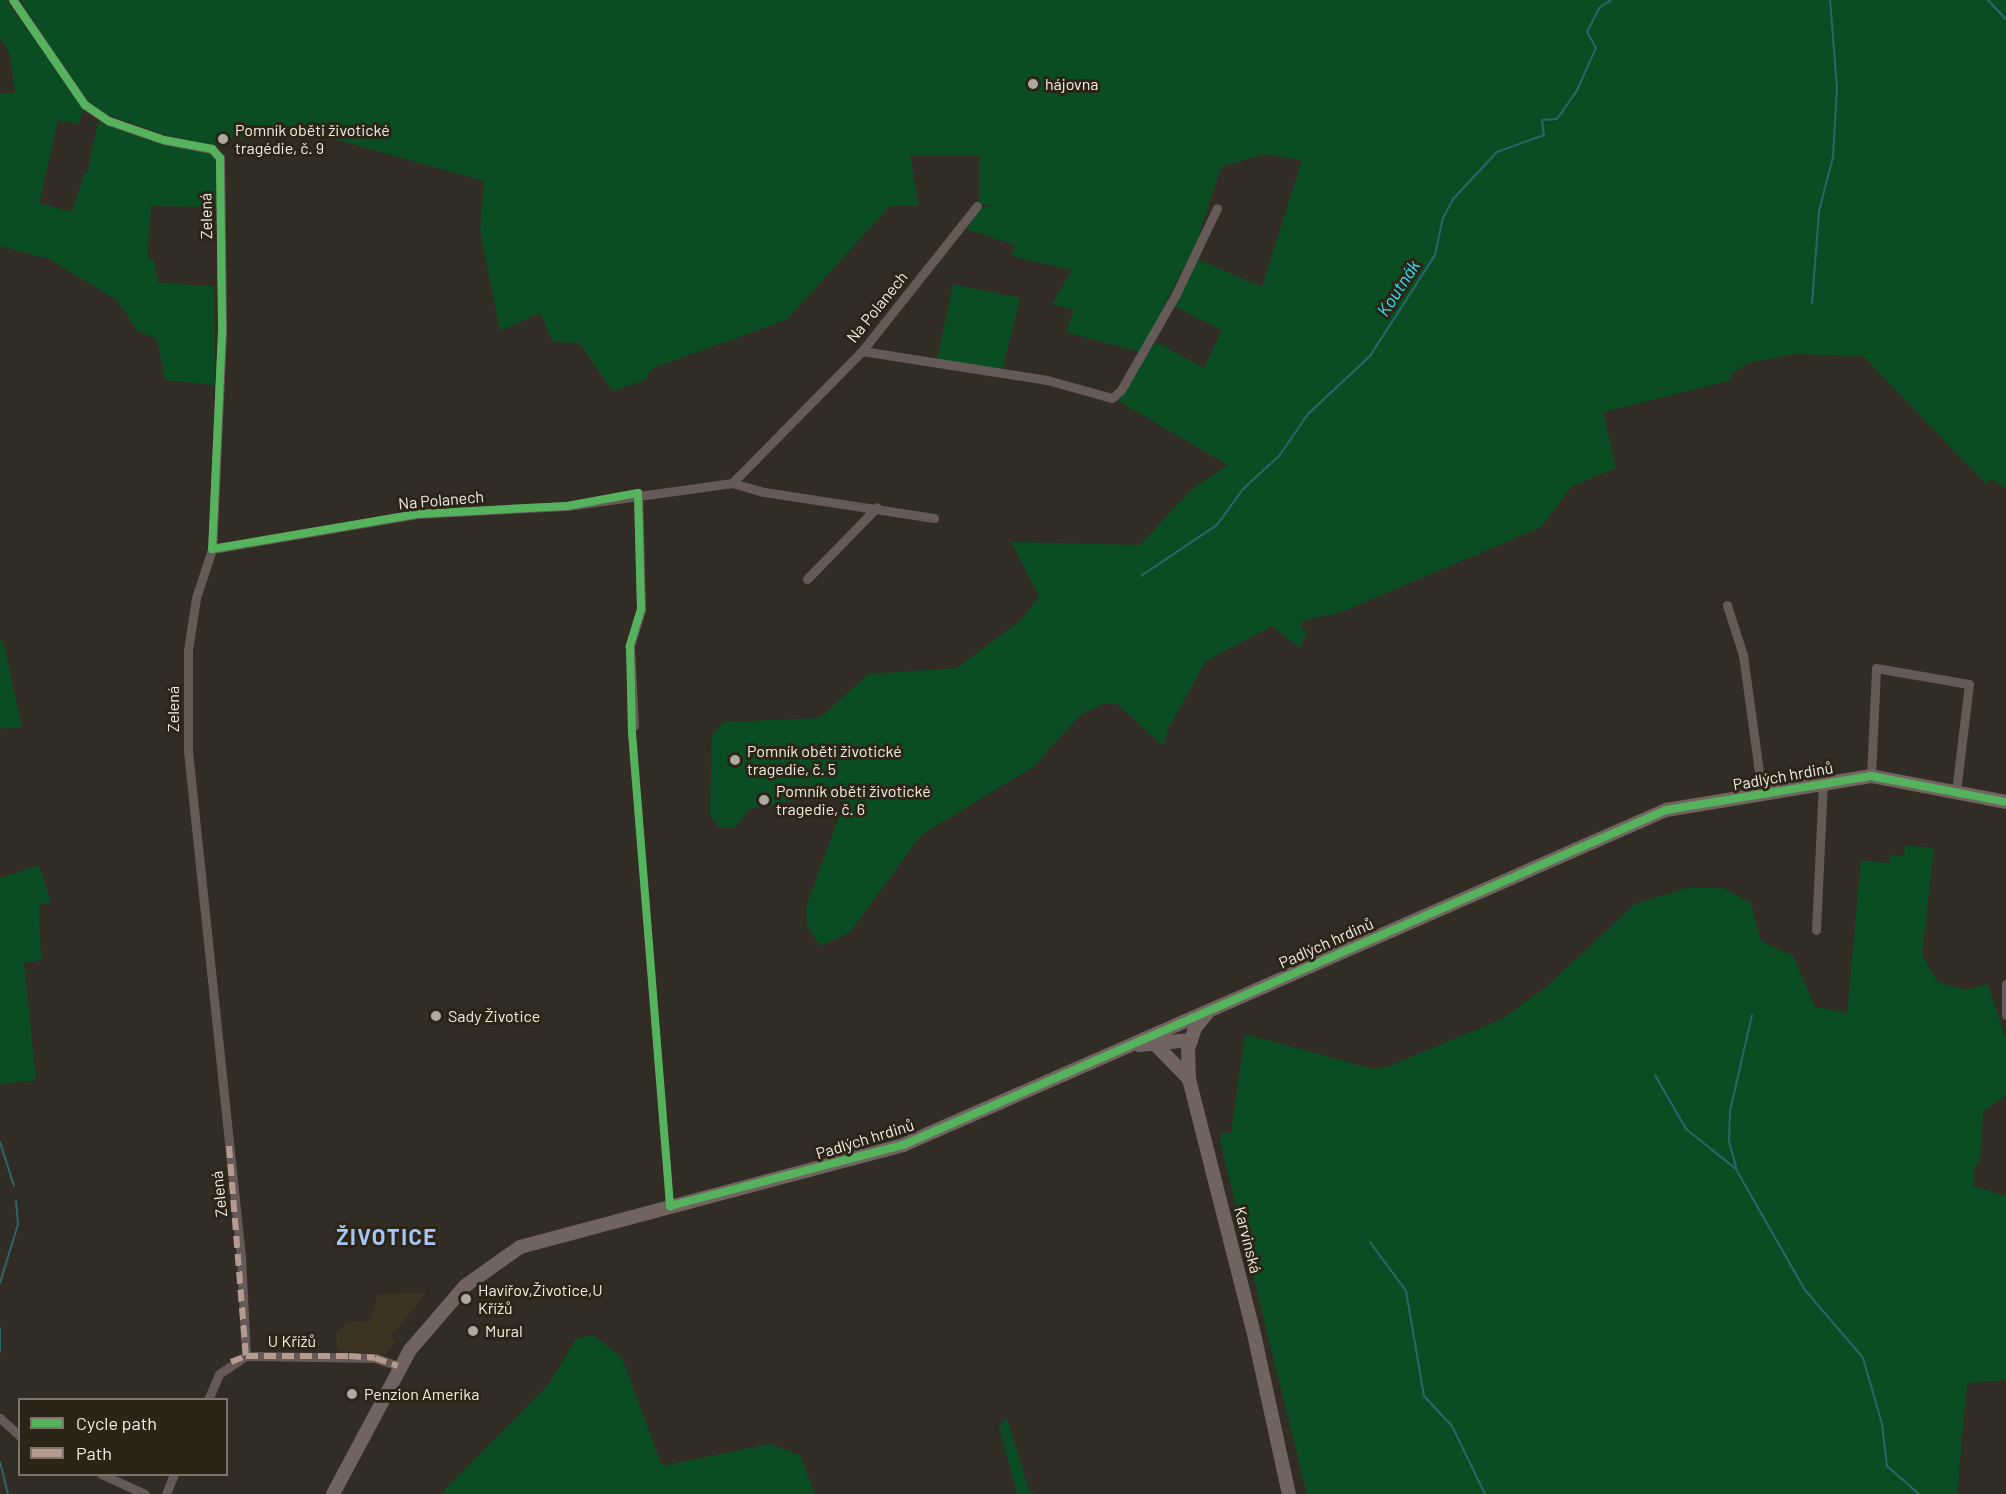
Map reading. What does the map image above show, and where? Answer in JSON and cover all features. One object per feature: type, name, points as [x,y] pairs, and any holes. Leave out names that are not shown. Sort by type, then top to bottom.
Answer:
[{"type":"main road","name":"Padlých hrdinů","points":[[333,1494],[398,1366],[465,1286],[520,1247],[903,1145],[1649,815],[1823,782],[1871,776],[2006,802]]},
{"type":"main road","name":"Karvinská","points":[[1219,1006],[1201,1018],[1191,1040],[1189,1080],[1252,1323],[1289,1494]]},
{"type":"main road","points":[[1166,1029],[1181,1031],[1191,1040]]},
{"type":"main road","name":"Padlých hrdinů","points":[[1128,1046],[1191,1040]]},
{"type":"main road","points":[[1155,1044],[1189,1080]]},
{"type":"street","name":"Zelená","points":[[13,0],[85,105],[109,121],[164,140],[205,146],[220,158],[222,332],[212,549],[196,598],[188,650],[188,751],[241,1257],[246,1356]]},
{"type":"street","name":"Na Polanech","points":[[212,549],[417,514],[567,506],[638,494],[732,483],[862,351],[977,206]]},
{"type":"street","points":[[862,351],[1047,380],[1112,398],[1121,390],[1176,294],[1217,208]]},
{"type":"street","points":[[732,483],[764,492],[877,507],[934,518]]},
{"type":"street","points":[[634,726],[630,646],[641,609],[638,494]]},
{"type":"street","points":[[807,579],[877,507]]},
{"type":"street","points":[[1727,605],[1743,655],[1762,793]]},
{"type":"street","points":[[1871,776],[1876,668],[1969,684],[1956,791]]},
{"type":"street","name":"Padlých hrdinů","points":[[1816,930],[1823,782]]},
{"type":"street","points":[[2006,984],[2006,1015]]},
{"type":"street","name":"U Křížů","points":[[209,1398],[219,1374],[231,1362],[246,1356],[375,1358],[398,1366]]},
{"type":"street","points":[[0,1418],[18,1434]]},
{"type":"street","points":[[105,1476],[145,1494]]},
{"type":"street","points":[[166,1494],[173,1476]]},
{"type":"shaded area","points":[[426,1293],[390,1337],[395,1342],[385,1354],[337,1351],[336,1334],[347,1322],[370,1321],[378,1294]]},
{"type":"green space","points":[[0,0],[6,0],[84,108],[78,124],[58,120],[39,203],[72,212],[84,174],[87,174],[98,121],[164,145],[203,148],[217,158],[217,207],[151,206],[147,257],[154,260],[158,283],[214,286],[215,385],[165,380],[157,339],[138,331],[117,300],[49,259],[0,246],[0,93],[15,93],[10,54],[0,38]]},
{"type":"green space","points":[[20,0],[2006,0],[2006,488],[1989,478],[1988,486],[1863,356],[1794,354],[1748,363],[1730,374],[1732,380],[1603,412],[1616,468],[1572,486],[1541,527],[1339,613],[1303,620],[1301,629],[1307,631],[1300,648],[1272,626],[1206,661],[1168,729],[1163,746],[1117,704],[1103,704],[1080,715],[1033,767],[921,835],[850,932],[820,946],[807,925],[806,907],[843,806],[840,796],[836,792],[749,809],[735,828],[719,828],[710,815],[712,735],[724,722],[820,718],[868,674],[957,668],[1021,620],[1039,596],[1011,542],[1140,545],[1192,489],[1228,465],[1115,399],[1156,342],[1204,368],[1222,330],[1173,306],[1197,259],[1262,287],[1302,160],[1265,154],[1221,167],[1196,244],[1140,352],[1066,332],[1074,310],[1052,304],[1072,270],[1011,256],[1015,245],[966,229],[982,207],[996,206],[979,204],[979,156],[910,156],[919,206],[890,206],[786,320],[653,368],[645,380],[613,391],[579,343],[553,342],[540,313],[500,331],[480,232],[484,181],[331,138],[230,138],[222,147],[165,135],[90,108]]},
{"type":"green space","points":[[953,284],[1020,298],[1002,370],[937,360]]},
{"type":"green space","points":[[0,641],[3,641],[22,727],[0,729]]},
{"type":"green space","points":[[1905,845],[1934,848],[1922,954],[1928,966],[1938,982],[1966,990],[1988,984],[2006,1040],[2006,1095],[1983,1111],[1980,1160],[1973,1170],[1973,1186],[2006,1196],[2006,1380],[1967,1383],[1957,1494],[1307,1494],[1220,1141],[1222,1132],[1231,1133],[1245,1034],[1373,1069],[1387,1067],[1502,1019],[1545,988],[1635,904],[1687,888],[1723,888],[1751,903],[1761,941],[1793,956],[1815,1007],[1847,1013],[1861,860],[1889,863],[1891,855],[1904,856]]},
{"type":"green space","points":[[39,865],[51,903],[39,904],[41,960],[24,963],[36,1080],[0,1084],[0,878]]},
{"type":"green space","points":[[593,1335],[622,1358],[662,1466],[770,1444],[800,1455],[815,1494],[441,1494],[548,1385],[576,1339]]},
{"type":"green space","points":[[1007,1418],[1029,1491],[1037,1494],[1017,1494],[999,1426]]},
{"type":"waterway","name":"Koutnák","points":[[1141,576],[1217,525],[1243,489],[1279,456],[1308,414],[1370,356],[1435,255],[1443,218],[1453,199],[1497,152],[1544,135],[1542,120],[1557,119],[1577,90],[1596,48],[1587,32],[1599,8],[1611,0]]},
{"type":"waterway","points":[[1812,303],[1819,211],[1833,157],[1837,88],[1830,0]]},
{"type":"waterway","points":[[1988,0],[2006,19]]},
{"type":"waterway","points":[[1752,1015],[1730,1111],[1729,1141],[1737,1171],[1805,1290],[1863,1358],[1882,1424],[1887,1466],[1919,1494]]},
{"type":"waterway","points":[[1655,1075],[1686,1129],[1736,1169]]},
{"type":"waterway","points":[[0,1142],[14,1186]]},
{"type":"waterway","points":[[0,1283],[18,1224],[16,1201]]},
{"type":"waterway","points":[[1370,1242],[1406,1291],[1424,1396],[1452,1426],[1485,1494]]},
{"type":"waterway","points":[[0,1328],[0,1352]]},
{"type":"waterway","points":[[0,1462],[8,1494]]},
{"type":"marked path","points":[[229,1146],[246,1356]]},
{"type":"marked path","points":[[231,1362],[246,1356],[349,1356],[375,1358],[398,1366]]},
{"type":"cycle path","points":[[13,0],[85,105],[109,121],[164,140],[212,149],[220,158],[222,332],[212,549],[417,514],[567,506],[638,493],[641,609],[630,646],[632,733],[670,1206],[903,1145],[1666,810],[1871,776],[2006,802]]},
{"type":"place","name":"hájovna","points":[[1033,84]]},
{"type":"place","name":"Pomník oběti životické tragédie, č. 9","points":[[223,139]]},
{"type":"place","name":"Pomník oběti životické tragedie, č. 5","points":[[735,760]]},
{"type":"place","name":"Pomník oběti životické tragedie, č. 6","points":[[764,800]]},
{"type":"place","name":"Sady Životice","points":[[436,1016]]},
{"type":"place","name":"Havířov,Životice,U Křížů","points":[[466,1299]]},
{"type":"place","name":"Mural","points":[[473,1331]]},
{"type":"place","name":"Penzion Amerika","points":[[352,1394]]},
{"type":"district","name":"ŽIVOTICE","points":[[387,1237]]}]
